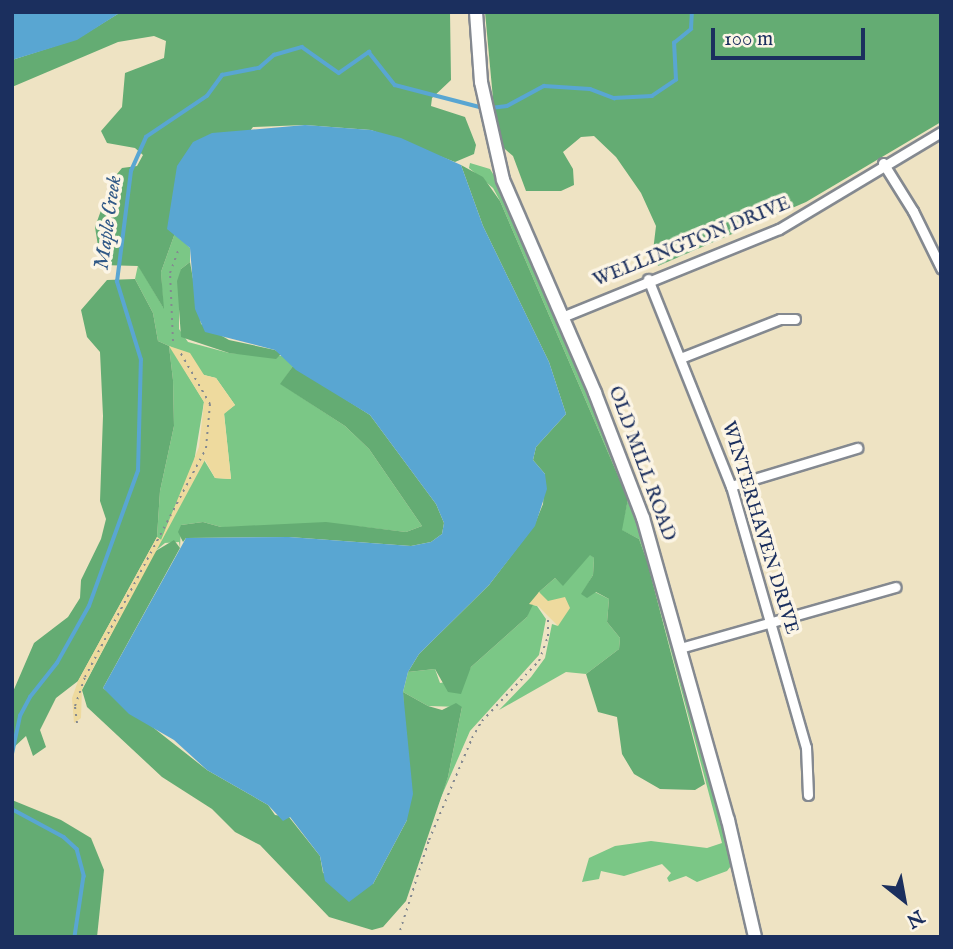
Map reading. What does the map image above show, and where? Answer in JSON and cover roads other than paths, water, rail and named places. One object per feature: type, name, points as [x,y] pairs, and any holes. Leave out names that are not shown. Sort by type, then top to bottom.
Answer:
[{"type":"street","name":"OLD MILL ROAD","points":[[476,12],[481,82],[489,135],[514,210],[562,317],[632,487],[743,874],[755,937]]},
{"type":"street","name":"WELLINGTON DRIVE","points":[[562,317],[648,279],[779,229],[883,163],[941,132]]},
{"type":"street","points":[[883,163],[913,211],[941,268]]},
{"type":"street","name":"WINTERHAVEN DRIVE","points":[[648,279],[683,357],[731,486],[806,747],[808,795]]},
{"type":"street","points":[[683,357],[780,319],[795,319]]},
{"type":"street","points":[[731,486],[857,448]]},
{"type":"street","points":[[680,648],[896,587]]},
{"type":"water","points":[[12,12],[121,12],[77,40],[12,60]]},
{"type":"water","points":[[305,125],[371,130],[401,138],[461,165],[483,226],[549,362],[566,414],[536,447],[533,460],[545,474],[547,489],[535,526],[489,585],[419,654],[408,672],[403,692],[413,794],[407,820],[373,884],[349,902],[325,881],[320,856],[290,817],[283,821],[268,805],[207,770],[174,740],[129,714],[103,688],[186,538],[289,537],[411,546],[431,542],[442,534],[444,523],[436,504],[370,415],[296,370],[275,350],[205,332],[195,309],[190,248],[167,229],[177,166],[193,142],[212,133]]},
{"type":"waterway","name":"Maple Creek","points":[[491,108],[507,106],[544,86],[590,89],[614,98],[652,96],[676,80],[674,43],[691,29],[692,12]]},
{"type":"waterway","name":"Maple Creek","points":[[12,754],[20,716],[30,697],[57,663],[89,606],[138,471],[141,360],[117,282],[131,171],[146,137],[207,96],[222,75],[259,68],[274,55],[302,47],[339,73],[369,52],[395,85],[483,108]]},
{"type":"waterway","name":"Maple Creek","points":[[12,809],[64,837],[77,849],[84,876],[75,937]]}]
